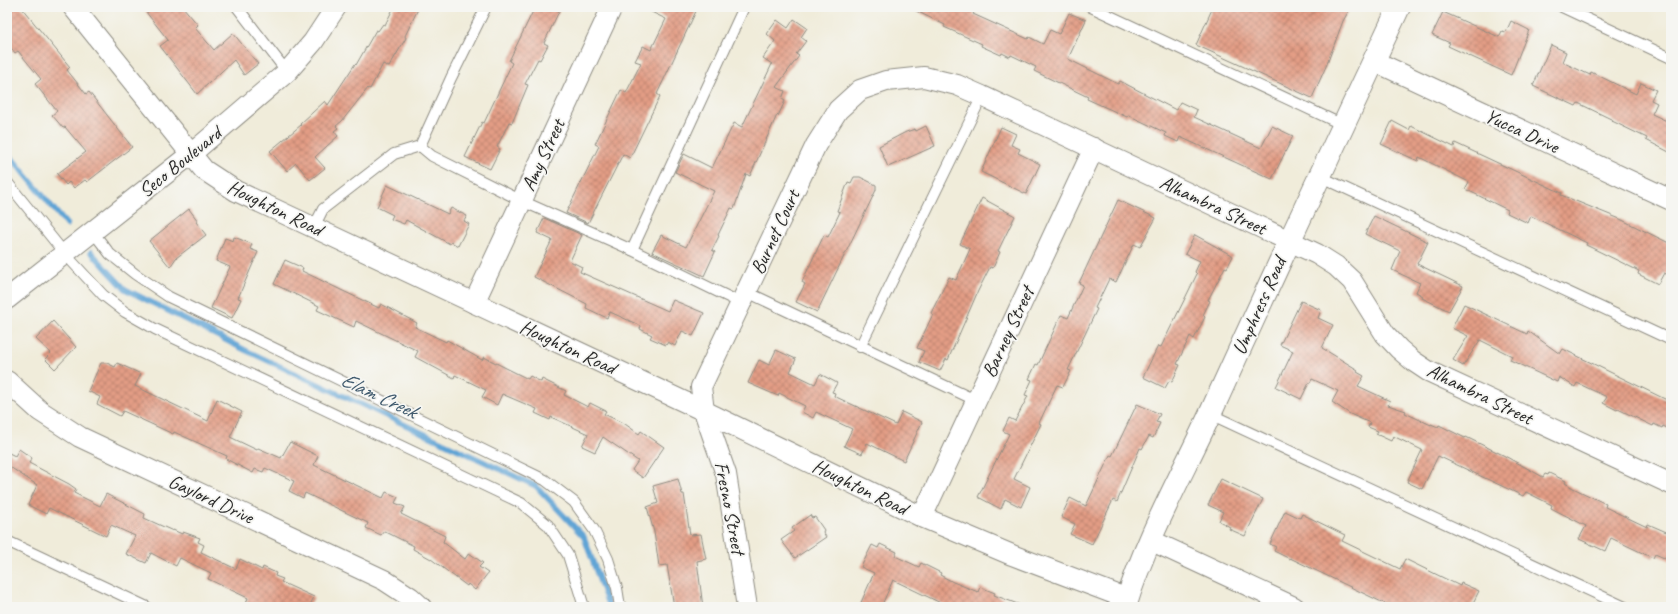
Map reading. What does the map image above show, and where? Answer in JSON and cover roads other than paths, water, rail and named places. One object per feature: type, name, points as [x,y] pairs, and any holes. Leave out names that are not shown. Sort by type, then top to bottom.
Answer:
[{"type":"street","name":"Houghton Road","points":[[73,7],[204,170],[236,191],[704,411],[922,516],[1012,556],[1126,603]]},
{"type":"street","name":"Seco Boulevard","points":[[7,299],[247,108],[287,72],[313,42],[336,7]]},
{"type":"street","name":"Amy Street","points":[[474,303],[612,7]]},
{"type":"street","name":"Umphress Road","points":[[1126,603],[1150,540],[1399,7]]},
{"type":"street","name":"Yucca Drive","points":[[1374,61],[1671,200]]},
{"type":"street","name":"Alhambra Street","points":[[886,81],[924,77],[957,85],[1317,254],[1336,266],[1352,281],[1385,334],[1413,361],[1428,370],[1671,484]]},
{"type":"street","name":"Burnet Court","points":[[704,411],[701,387],[816,145],[838,110],[860,90],[886,81]]},
{"type":"street","name":"Barney Street","points":[[922,516],[1094,148]]},
{"type":"street","name":"Gaylord Drive","points":[[7,381],[40,411],[80,437],[384,580],[410,597],[421,607]]},
{"type":"street","name":"Fresno Street","points":[[704,411],[726,474],[747,607]]},
{"type":"street","points":[[1150,540],[1294,607]]},
{"type":"lane","points":[[237,7],[287,72]]},
{"type":"lane","points":[[314,227],[324,209],[394,154],[420,146],[486,7]]},
{"type":"lane","points":[[632,250],[744,7]]},
{"type":"lane","points":[[1091,7],[1343,125]]},
{"type":"lane","points":[[1562,7],[1671,58]]},
{"type":"lane","points":[[860,347],[982,96]]},
{"type":"lane","points":[[420,146],[432,156],[522,201],[632,250],[860,347],[975,400]]},
{"type":"lane","points":[[1319,176],[1671,340]]},
{"type":"lane","points":[[7,182],[65,254],[103,295],[125,312],[155,329],[521,503],[548,525],[568,555],[584,607]]},
{"type":"lane","points":[[93,232],[110,254],[169,298],[545,480],[574,502],[594,530],[608,558],[617,588],[620,607]]},
{"type":"lane","points":[[1210,414],[1626,607]]},
{"type":"lane","points":[[7,542],[147,607]]},
{"type":"waterway","name":"Elam Creek","points":[[7,152],[67,225]]},
{"type":"waterway","name":"Elam Creek","points":[[91,252],[125,289],[245,350],[536,486],[584,537],[609,607]]}]
